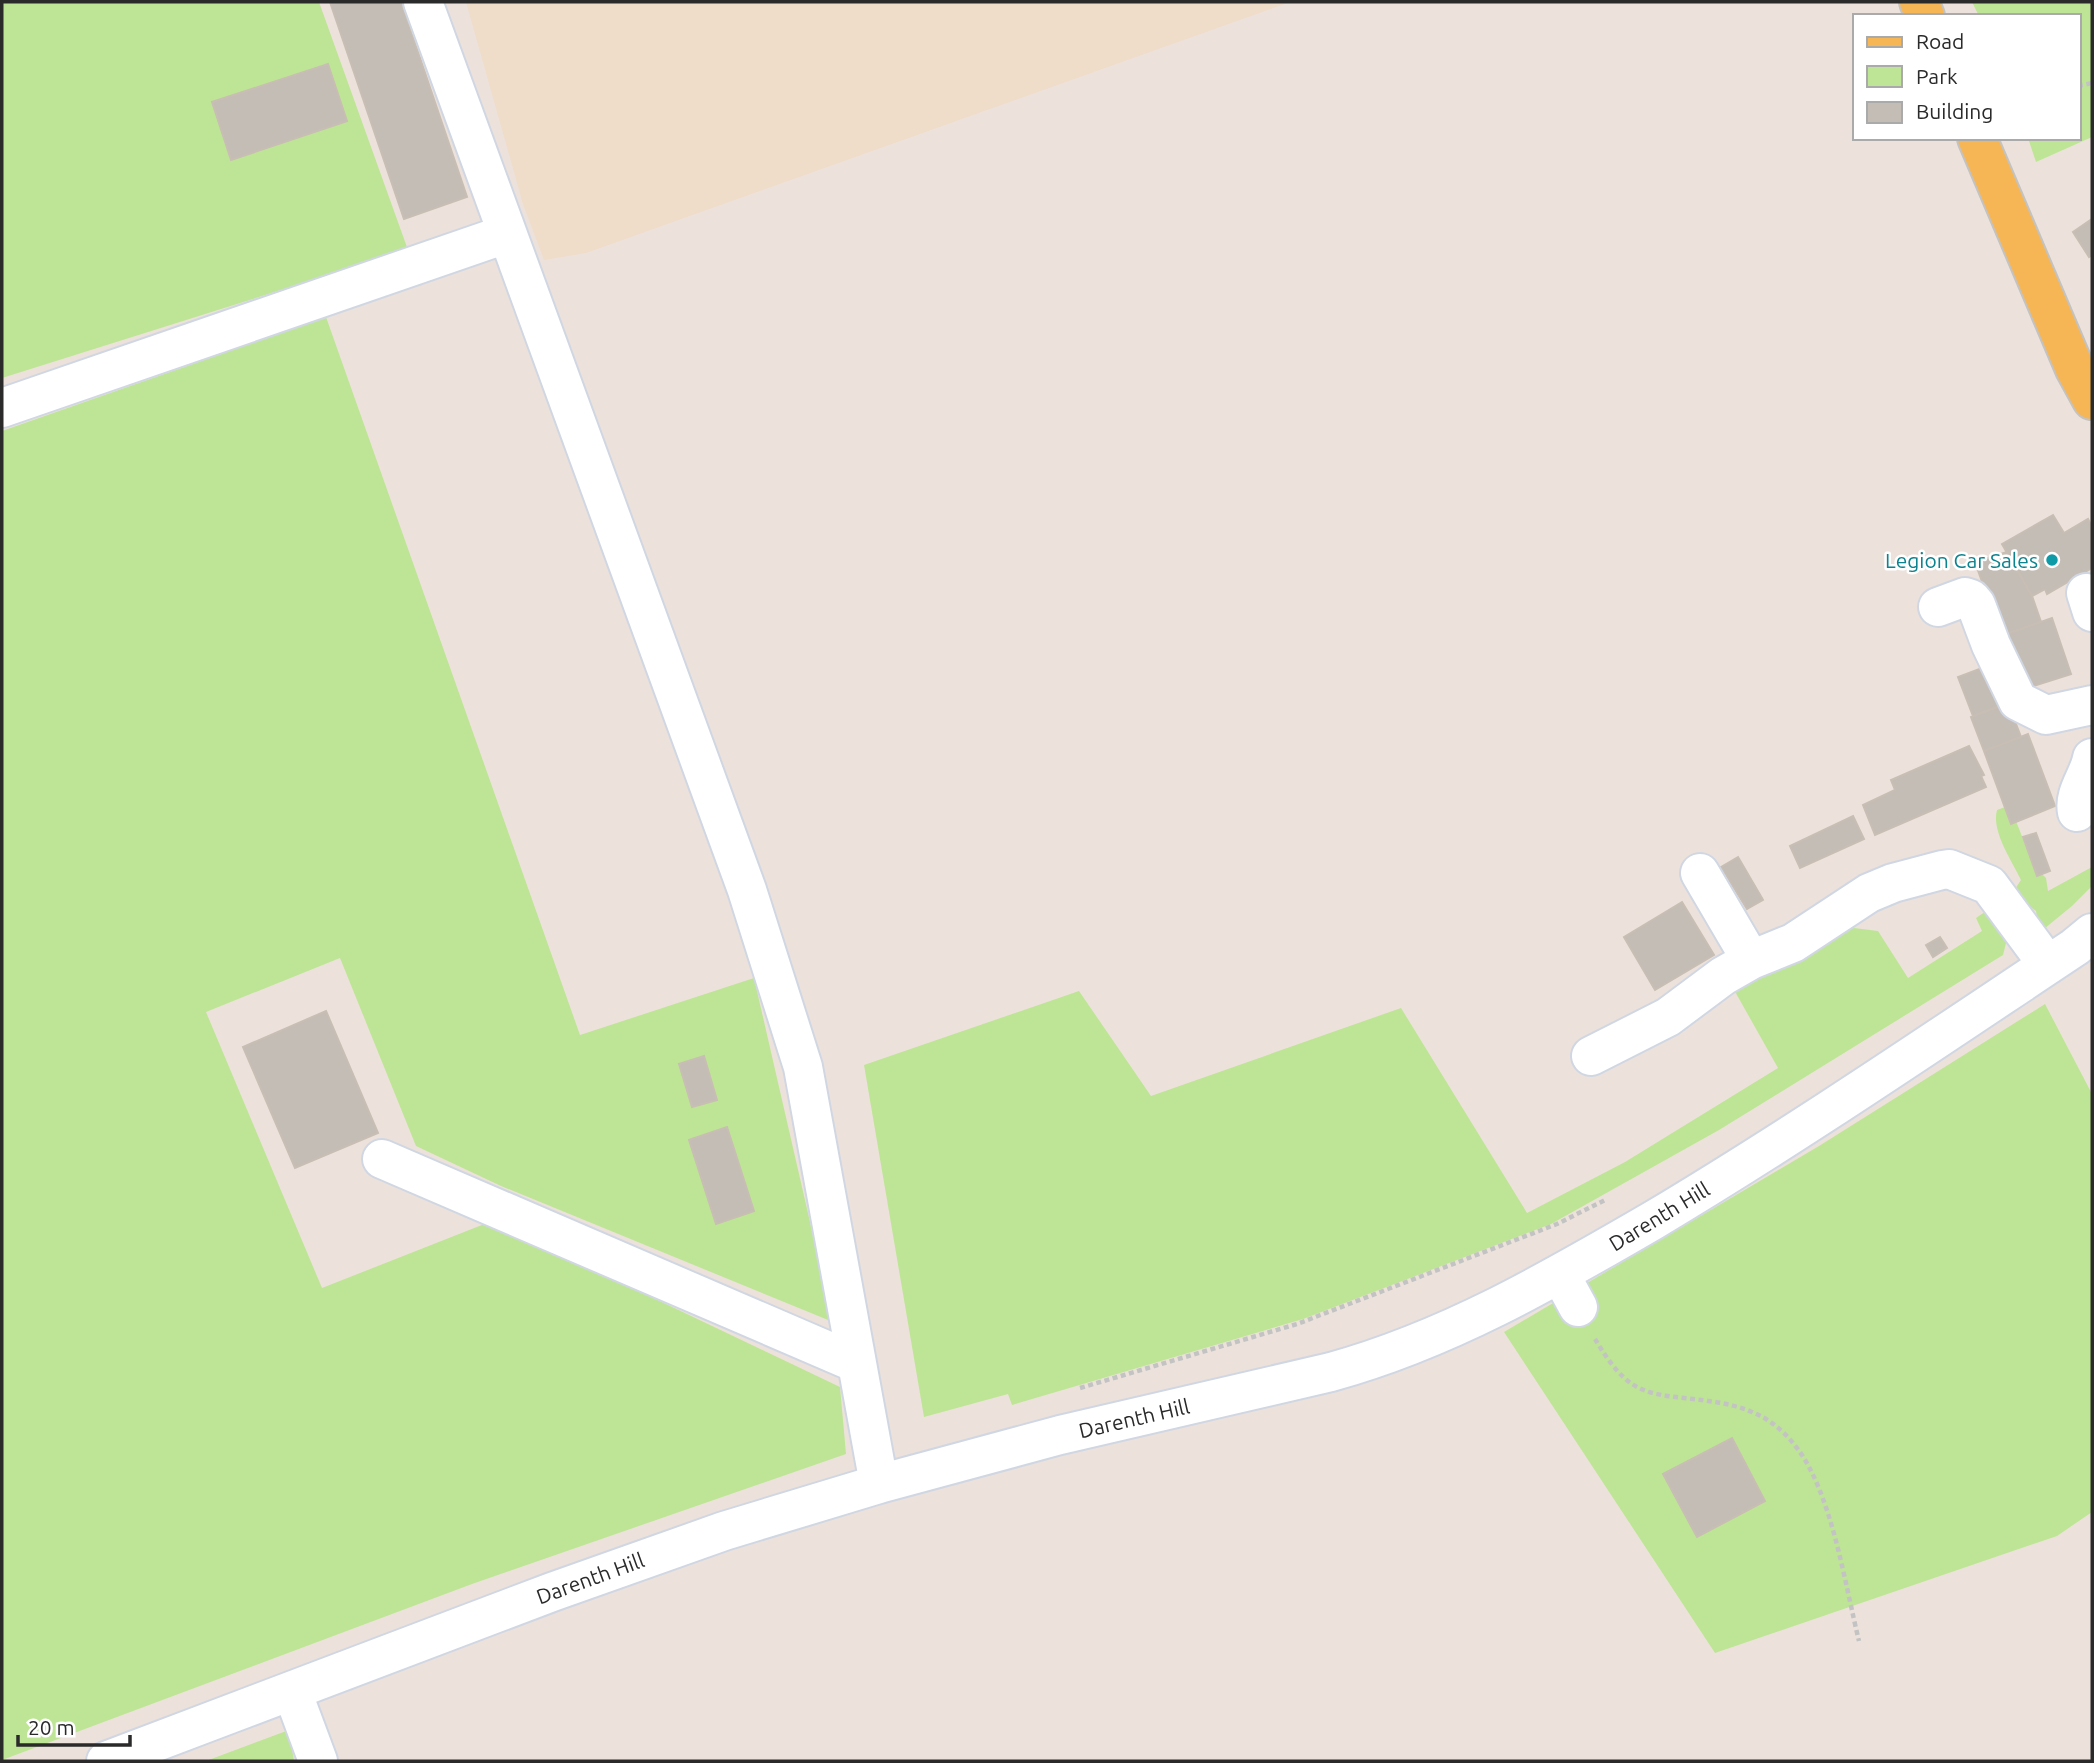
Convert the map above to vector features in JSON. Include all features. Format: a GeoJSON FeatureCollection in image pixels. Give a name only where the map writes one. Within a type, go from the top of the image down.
{"type":"FeatureCollection","features":[{"type":"Feature","properties":{"kind":"main road"},"geometry":{"type":"LineString","coordinates":[[1978,140],[2076,369],[2092,400]]}},
{"type":"Feature","properties":{"kind":"street"},"geometry":{"type":"LineString","coordinates":[[423,2],[747,890],[803,1068],[879,1484]]}},
{"type":"Feature","properties":{"kind":"street"},"geometry":{"type":"LineString","coordinates":[[2,408],[506,234]]}},
{"type":"Feature","properties":{"kind":"street"},"geometry":{"type":"LineString","coordinates":[[1938,607],[1965,597],[1971,599],[2018,701],[2046,715],[2089,706],[2092,746]]}},
{"type":"Feature","properties":{"kind":"street"},"geometry":{"type":"LineString","coordinates":[[2077,812],[2076,801],[2091,767],[2092,758]]}},
{"type":"Feature","properties":{"kind":"street"},"geometry":{"type":"LineString","coordinates":[[1591,1056],[1668,1017],[1723,976],[1751,960],[1793,943],[1869,893],[1893,883],[1949,869],[1989,885],[2077,951]]}},
{"type":"Feature","properties":{"kind":"street"},"geometry":{"type":"LineString","coordinates":[[1700,873],[1751,960]]}},
{"type":"Feature","properties":{"kind":"street","name":"Darenth Hill"},"geometry":{"type":"LineString","coordinates":[[106,1761],[665,1551],[879,1484],[1060,1435],[1367,1362],[1423,1341],[1483,1315],[1560,1274],[1744,1166],[2077,951]]}},
{"type":"Feature","properties":{"kind":"street"},"geometry":{"type":"LineString","coordinates":[[382,1158],[856,1363]]}},
{"type":"Feature","properties":{"kind":"street"},"geometry":{"type":"LineString","coordinates":[[1560,1274],[1578,1307]]}},
{"type":"Feature","properties":{"kind":"street"},"geometry":{"type":"LineString","coordinates":[[292,1691],[318,1761]]}},
{"type":"Feature","properties":{"kind":"path"},"geometry":{"type":"LineString","coordinates":[[1073,1390],[1297,1324],[1557,1224],[1608,1199]]}},
{"type":"Feature","properties":{"kind":"path"},"geometry":{"type":"LineString","coordinates":[[1578,1307],[1597,1343],[1619,1372],[1635,1386],[1666,1396],[1743,1407],[1763,1416],[1790,1439],[1805,1459],[1821,1492],[1859,1641]]}},
{"type":"Feature","properties":{"kind":"shaded area"},"geometry":{"type":"Polygon","coordinates":[[[466,2],[1290,2],[586,253],[544,260],[523,204],[466,2]]]}},
{"type":"Feature","properties":{"kind":"green space"},"geometry":{"type":"Polygon","coordinates":[[[2,2],[319,2],[408,250],[2,378],[2,2]],[[328,64],[212,102],[230,159],[347,121],[328,64]]]}},
{"type":"Feature","properties":{"kind":"green space"},"geometry":{"type":"Polygon","coordinates":[[[1972,2],[2092,2],[2092,137],[2036,162],[2029,140],[2080,140],[2080,14],[1978,14],[1972,2]]]}},
{"type":"Feature","properties":{"kind":"green space"},"geometry":{"type":"Polygon","coordinates":[[[326,317],[580,1035],[754,978],[833,1322],[501,1186],[416,1146],[340,958],[206,1012],[322,1288],[492,1221],[840,1387],[846,1454],[472,1584],[2,1760],[2,431],[326,317]],[[704,1056],[679,1064],[692,1107],[717,1100],[704,1056]],[[726,1127],[689,1140],[717,1224],[754,1211],[726,1127]]]}},
{"type":"Feature","properties":{"kind":"green space"},"geometry":{"type":"Polygon","coordinates":[[[2005,807],[2011,823],[2016,821],[2037,875],[2042,874],[2046,878],[2048,891],[2092,867],[2092,886],[2039,933],[2036,911],[2016,897],[2015,889],[2021,880],[2003,846],[1997,827],[1997,810],[2005,807]]]}},
{"type":"Feature","properties":{"kind":"green space"},"geometry":{"type":"Polygon","coordinates":[[[1989,909],[2008,935],[2003,955],[1719,1130],[1551,1224],[1303,1319],[1012,1405],[1008,1394],[924,1417],[864,1065],[1079,991],[1151,1096],[1401,1008],[1527,1213],[1625,1162],[1778,1068],[1733,988],[1846,927],[1878,931],[1908,978],[1982,931],[1976,918],[1989,909]]]}},
{"type":"Feature","properties":{"kind":"green space"},"geometry":{"type":"Polygon","coordinates":[[[2045,1004],[2092,1094],[2092,1512],[2057,1536],[1715,1653],[1504,1332],[1819,1146],[2045,1004]],[[1731,1438],[1664,1475],[1697,1537],[1765,1501],[1731,1438]]]}},
{"type":"Feature","properties":{"kind":"green space"},"geometry":{"type":"Polygon","coordinates":[[[289,1730],[294,1761],[206,1761],[289,1730]]]}},
{"type":"Feature","properties":{"kind":"building"},"geometry":{"type":"Polygon","coordinates":[[[330,2],[401,2],[467,197],[404,219],[330,2]]]}},
{"type":"Feature","properties":{"kind":"building"},"geometry":{"type":"Polygon","coordinates":[[[328,64],[347,121],[231,160],[212,102],[328,64]]]}},
{"type":"Feature","properties":{"kind":"building"},"geometry":{"type":"Polygon","coordinates":[[[2092,219],[2092,255],[2089,257],[2073,232],[2092,219]]]}},
{"type":"Feature","properties":{"kind":"building","name":"Legion Car Sales"},"geometry":{"type":"Polygon","coordinates":[[[2053,515],[2064,533],[2088,519],[2092,527],[2092,568],[2047,594],[2045,589],[2032,596],[2002,544],[2053,515]]]}},
{"type":"Feature","properties":{"kind":"building"},"geometry":{"type":"Polygon","coordinates":[[[2007,552],[2032,596],[2041,622],[2006,634],[1991,607],[1975,562],[2007,552]]]}},
{"type":"Feature","properties":{"kind":"building"},"geometry":{"type":"Polygon","coordinates":[[[2052,618],[2071,674],[2024,689],[2006,634],[2052,618]]]}},
{"type":"Feature","properties":{"kind":"building"},"geometry":{"type":"Polygon","coordinates":[[[1990,665],[2005,704],[1973,716],[1958,677],[1990,665]]]}},
{"type":"Feature","properties":{"kind":"building"},"geometry":{"type":"Polygon","coordinates":[[[2008,703],[2021,737],[1984,751],[1971,717],[2008,703]]]}},
{"type":"Feature","properties":{"kind":"building"},"geometry":{"type":"Polygon","coordinates":[[[2028,734],[2055,806],[2011,824],[1984,751],[2028,734]]]}},
{"type":"Feature","properties":{"kind":"building"},"geometry":{"type":"Polygon","coordinates":[[[1969,746],[1984,775],[1981,776],[1986,787],[1875,835],[1863,805],[1895,790],[1891,780],[1969,746]]]}},
{"type":"Feature","properties":{"kind":"building"},"geometry":{"type":"Polygon","coordinates":[[[1853,816],[1864,839],[1800,868],[1790,846],[1853,816]]]}},
{"type":"Feature","properties":{"kind":"building"},"geometry":{"type":"Polygon","coordinates":[[[2036,833],[2050,871],[2037,876],[2023,837],[2036,833]]]}},
{"type":"Feature","properties":{"kind":"building"},"geometry":{"type":"Polygon","coordinates":[[[1738,857],[1763,900],[1747,909],[1721,867],[1738,857]]]}},
{"type":"Feature","properties":{"kind":"building"},"geometry":{"type":"Polygon","coordinates":[[[1682,902],[1714,955],[1655,990],[1624,937],[1682,902]]]}},
{"type":"Feature","properties":{"kind":"building"},"geometry":{"type":"Polygon","coordinates":[[[1940,937],[1947,948],[1933,957],[1926,945],[1940,937]]]}},
{"type":"Feature","properties":{"kind":"building"},"geometry":{"type":"Polygon","coordinates":[[[326,1011],[378,1133],[295,1168],[243,1047],[326,1011]]]}},
{"type":"Feature","properties":{"kind":"building"},"geometry":{"type":"Polygon","coordinates":[[[704,1056],[717,1100],[692,1107],[679,1064],[704,1056]]]}},
{"type":"Feature","properties":{"kind":"building"},"geometry":{"type":"Polygon","coordinates":[[[727,1127],[754,1211],[716,1224],[689,1140],[727,1127]]]}},
{"type":"Feature","properties":{"kind":"building"},"geometry":{"type":"Polygon","coordinates":[[[1732,1438],[1765,1501],[1697,1537],[1663,1474],[1732,1438]]]}},
{"type":"Feature","properties":{"kind":"place","name":"Legion Car Sales"},"geometry":{"type":"Point","coordinates":[2052,560]}}]}
